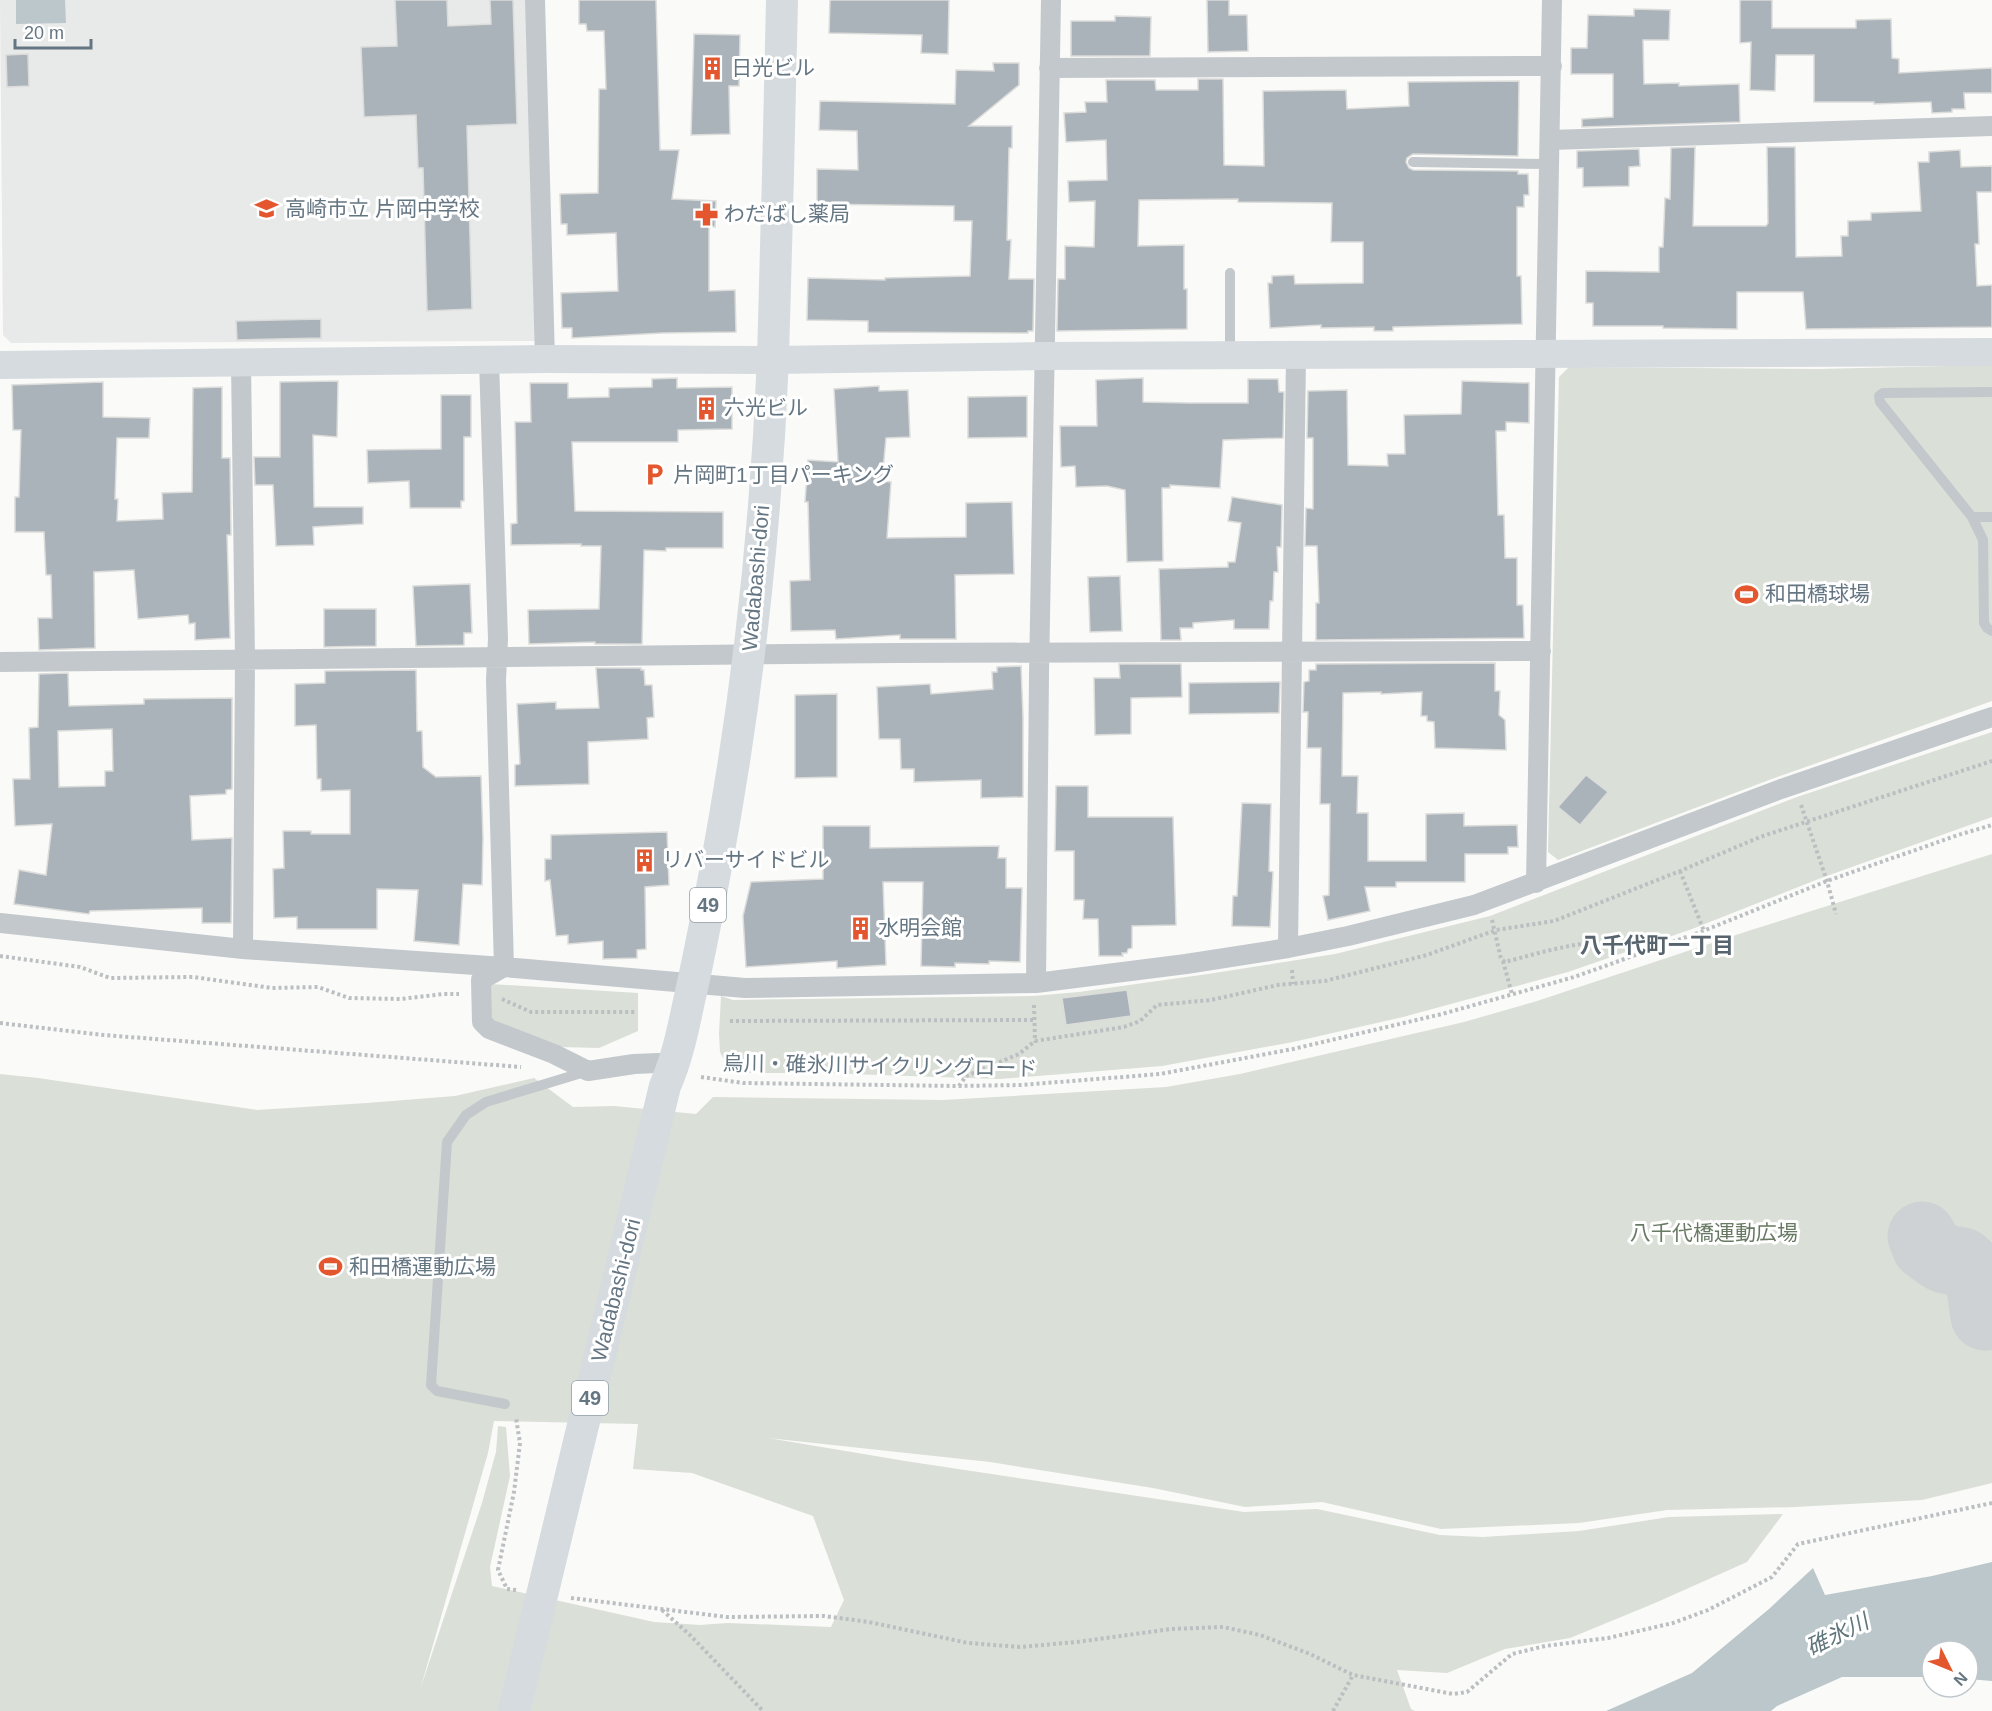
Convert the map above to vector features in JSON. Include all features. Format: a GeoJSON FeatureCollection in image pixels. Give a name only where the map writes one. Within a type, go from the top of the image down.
{"type":"FeatureCollection","features":[{"type":"Feature","properties":{"kind":"main road","name":"Wadabashi-dori"},"geometry":{"type":"LineString","coordinates":[[514,1711],[680,1076],[687,1010],[721,839],[749,656],[763,507],[773,360],[782,0]]}},
{"type":"Feature","properties":{"kind":"street"},"geometry":{"type":"LineString","coordinates":[[535,0],[545,359]]}},
{"type":"Feature","properties":{"kind":"street"},"geometry":{"type":"LineString","coordinates":[[1036,983],[1051,0]]}},
{"type":"Feature","properties":{"kind":"street"},"geometry":{"type":"LineString","coordinates":[[1536,883],[1552,0]]}},
{"type":"Feature","properties":{"kind":"street"},"geometry":{"type":"LineString","coordinates":[[1049,68],[1552,66]]}},
{"type":"Feature","properties":{"kind":"street"},"geometry":{"type":"LineString","coordinates":[[1550,140],[1992,126]]}},
{"type":"Feature","properties":{"kind":"street"},"geometry":{"type":"LineString","coordinates":[[0,365],[545,359],[773,360],[1046,356],[1992,352]]}},
{"type":"Feature","properties":{"kind":"street"},"geometry":{"type":"LineString","coordinates":[[1288,948],[1296,356]]}},
{"type":"Feature","properties":{"kind":"street"},"geometry":{"type":"LineString","coordinates":[[489,361],[504,967]]}},
{"type":"Feature","properties":{"kind":"street"},"geometry":{"type":"LineString","coordinates":[[241,363],[245,660],[243,948]]}},
{"type":"Feature","properties":{"kind":"street"},"geometry":{"type":"LineString","coordinates":[[0,663],[896,653],[1541,651]]}},
{"type":"Feature","properties":{"kind":"street"},"geometry":{"type":"LineString","coordinates":[[0,923],[243,948],[745,988],[1036,983],[1288,948],[1348,936],[1487,900],[1788,787],[1992,717]]}},
{"type":"Feature","properties":{"kind":"street"},"geometry":{"type":"LineString","coordinates":[[504,967],[481,980],[482,1022],[489,1029],[554,1054],[588,1071],[658,1063],[680,1076]]}},
{"type":"Feature","properties":{"kind":"lane"},"geometry":{"type":"LineString","coordinates":[[1413,162],[1549,164]]}},
{"type":"Feature","properties":{"kind":"lane"},"geometry":{"type":"LineString","coordinates":[[1230,273],[1230,356]]}},
{"type":"Feature","properties":{"kind":"lane"},"geometry":{"type":"LineString","coordinates":[[1992,392],[1883,393],[1879,396],[1880,402],[1972,517],[1983,540],[1984,622],[1986,628],[1992,631]]}},
{"type":"Feature","properties":{"kind":"lane"},"geometry":{"type":"LineString","coordinates":[[1972,517],[1992,517]]}},
{"type":"Feature","properties":{"kind":"lane"},"geometry":{"type":"LineString","coordinates":[[505,1404],[437,1391],[431,1385],[447,1142],[466,1115],[486,1102],[588,1071]]}},
{"type":"Feature","properties":{"kind":"path"},"geometry":{"type":"LineString","coordinates":[[1806,821],[1836,914]]}},
{"type":"Feature","properties":{"kind":"path","name":"烏川・碓氷川サイクリングロード"},"geometry":{"type":"LineString","coordinates":[[680,1076],[743,1083],[1021,1085],[1160,1074],[1304,1047],[1442,1014],[1574,976],[1704,931],[1827,881],[1992,825]]}},
{"type":"Feature","properties":{"kind":"path"},"geometry":{"type":"LineString","coordinates":[[1680,871],[1704,931]]}},
{"type":"Feature","properties":{"kind":"path"},"geometry":{"type":"LineString","coordinates":[[1487,900],[1512,994]]}},
{"type":"Feature","properties":{"kind":"path"},"geometry":{"type":"LineString","coordinates":[[1503,960],[1505,962],[1587,943],[1640,944],[1651,950]]}},
{"type":"Feature","properties":{"kind":"path"},"geometry":{"type":"LineString","coordinates":[[0,956],[80,967],[110,978],[193,977],[272,988],[318,987],[349,998],[401,999],[443,994],[482,993],[510,1001],[531,1012],[637,1012]]}},
{"type":"Feature","properties":{"kind":"path"},"geometry":{"type":"LineString","coordinates":[[730,1021],[1034,1020]]}},
{"type":"Feature","properties":{"kind":"path"},"geometry":{"type":"LineString","coordinates":[[0,1023],[103,1035],[528,1067]]}},
{"type":"Feature","properties":{"kind":"path"},"geometry":{"type":"LineString","coordinates":[[959,1086],[966,1076],[1019,1054],[1035,1041]]}},
{"type":"Feature","properties":{"kind":"path"},"geometry":{"type":"LineString","coordinates":[[505,1404],[513,1411],[518,1422],[520,1443],[514,1492],[498,1570],[507,1589],[518,1591]]}},
{"type":"Feature","properties":{"kind":"path"},"geometry":{"type":"LineString","coordinates":[[564,1597],[727,1617],[824,1616],[869,1622],[968,1643],[1020,1647],[1171,1629],[1223,1627],[1260,1635],[1310,1654],[1353,1675],[1453,1694],[1467,1692],[1512,1654],[1545,1646],[1608,1638],[1673,1623],[1708,1610],[1772,1577],[1798,1544],[1992,1503]]}},
{"type":"Feature","properties":{"kind":"path"},"geometry":{"type":"LineString","coordinates":[[660,1609],[689,1634],[763,1711]]}},
{"type":"Feature","properties":{"kind":"path"},"geometry":{"type":"LineString","coordinates":[[1333,1711],[1353,1675]]}},
{"type":"Feature","properties":{"kind":"shaded area","name":"高崎市立 片岡中学校"},"geometry":{"type":"Polygon","coordinates":[[[0,0],[526,0],[536,341],[11,343],[3,335],[0,0]]]}},
{"type":"Feature","properties":{"kind":"green space","name":"和田橋球場"},"geometry":{"type":"Polygon","coordinates":[[[1992,365],[1992,701],[1769,780],[1558,860],[1548,852],[1559,377],[1569,367],[1819,369],[1992,365]]]}},
{"type":"Feature","properties":{"kind":"green space"},"geometry":{"type":"Polygon","coordinates":[[[1992,732],[1992,817],[1821,878],[1692,929],[1568,972],[1403,1017],[1293,1042],[1162,1066],[999,1079],[750,1073],[736,1071],[725,1062],[720,1052],[721,996],[733,1000],[1033,996],[1079,992],[1335,954],[1490,916],[1797,797],[1992,732]]]}},
{"type":"Feature","properties":{"kind":"green space","name":"八千代橋運動広場"},"geometry":{"type":"Polygon","coordinates":[[[1992,854],[1992,1483],[1922,1500],[1795,1507],[1667,1510],[1579,1523],[1441,1529],[1322,1502],[1245,1507],[1153,1488],[990,1462],[768,1438],[1244,1512],[1317,1509],[1440,1535],[1483,1537],[1579,1531],[1669,1517],[1783,1514],[1747,1562],[1570,1638],[1505,1649],[1447,1673],[1397,1670],[1411,1709],[1415,1711],[0,1711],[0,1074],[257,1110],[455,1096],[534,1078],[573,1107],[614,1106],[696,1114],[713,1097],[943,1100],[1166,1087],[1240,1074],[1464,1022],[1534,1002],[1992,854]],[[494,1421],[488,1453],[420,1690],[482,1503],[496,1452],[498,1426],[506,1427],[510,1476],[490,1567],[492,1586],[654,1622],[831,1627],[844,1600],[813,1516],[692,1473],[633,1469],[638,1424],[494,1421]]]}},
{"type":"Feature","properties":{"kind":"green space"},"geometry":{"type":"Polygon","coordinates":[[[490,984],[638,993],[638,1031],[599,1048],[560,1047],[488,1023],[490,984]]]}},
{"type":"Feature","properties":{"kind":"water"},"geometry":{"type":"Polygon","coordinates":[[[16,0],[65,0],[66,23],[16,24],[16,0]]]}},
{"type":"Feature","properties":{"kind":"water","name":"碓氷川"},"geometry":{"type":"Polygon","coordinates":[[[1992,1562],[1992,1681],[1980,1680],[1980,1639],[1920,1639],[1920,1677],[1842,1677],[1777,1706],[1771,1711],[1606,1711],[1692,1673],[1769,1609],[1813,1568],[1825,1595],[1932,1576],[1992,1562]]]}},
{"type":"Feature","properties":{"kind":"building"},"geometry":{"type":"Polygon","coordinates":[[[395,0],[447,0],[448,26],[491,24],[490,0],[513,0],[517,124],[467,126],[472,309],[427,311],[423,168],[418,168],[416,115],[364,117],[361,47],[397,46],[395,0]]]}},
{"type":"Feature","properties":{"kind":"building"},"geometry":{"type":"Polygon","coordinates":[[[579,0],[656,0],[660,150],[679,150],[672,199],[716,201],[715,227],[709,226],[709,291],[735,290],[736,332],[572,338],[572,328],[562,328],[561,293],[618,291],[616,233],[567,235],[567,224],[561,224],[560,194],[598,193],[599,89],[606,89],[604,31],[587,31],[586,24],[579,24],[579,0]]]}},
{"type":"Feature","properties":{"kind":"building"},"geometry":{"type":"Polygon","coordinates":[[[830,0],[949,0],[948,54],[921,53],[922,35],[829,33],[830,0]]]}},
{"type":"Feature","properties":{"kind":"building"},"geometry":{"type":"Polygon","coordinates":[[[1207,0],[1229,0],[1229,15],[1247,15],[1248,51],[1208,52],[1207,0]]]}},
{"type":"Feature","properties":{"kind":"building"},"geometry":{"type":"Polygon","coordinates":[[[1740,0],[1772,0],[1772,28],[1856,28],[1856,20],[1891,19],[1892,58],[1899,59],[1899,73],[1992,68],[1992,93],[1964,93],[1965,109],[1952,109],[1952,112],[1932,113],[1931,102],[1874,104],[1874,102],[1814,102],[1814,55],[1776,55],[1775,91],[1750,90],[1751,42],[1740,43],[1740,0]]]}},
{"type":"Feature","properties":{"kind":"building"},"geometry":{"type":"Polygon","coordinates":[[[1634,9],[1670,10],[1669,40],[1643,40],[1644,84],[1679,83],[1679,86],[1739,84],[1740,122],[1582,127],[1582,119],[1613,117],[1613,74],[1571,74],[1571,48],[1587,48],[1588,15],[1634,16],[1634,9]]]}},
{"type":"Feature","properties":{"kind":"building"},"geometry":{"type":"Polygon","coordinates":[[[1115,16],[1151,17],[1150,56],[1071,56],[1071,21],[1115,21],[1115,16]]]}},
{"type":"Feature","properties":{"kind":"building"},"geometry":{"type":"Polygon","coordinates":[[[694,34],[740,35],[739,86],[729,86],[730,134],[691,135],[694,34]]]}},
{"type":"Feature","properties":{"kind":"building"},"geometry":{"type":"Polygon","coordinates":[[[28,54],[29,86],[7,87],[6,55],[28,54]]]}},
{"type":"Feature","properties":{"kind":"building"},"geometry":{"type":"Polygon","coordinates":[[[993,63],[1019,63],[1019,85],[969,126],[1012,126],[1012,148],[1009,148],[1007,240],[1011,240],[1009,279],[1034,279],[1033,331],[1028,331],[1028,333],[868,332],[868,321],[807,320],[808,278],[885,280],[885,278],[970,276],[972,221],[954,221],[954,206],[817,204],[817,169],[858,170],[857,131],[819,130],[820,101],[955,104],[956,70],[994,71],[993,63]]]}},
{"type":"Feature","properties":{"kind":"building"},"geometry":{"type":"Polygon","coordinates":[[[1198,79],[1223,79],[1224,165],[1264,166],[1263,91],[1346,90],[1347,109],[1409,106],[1408,82],[1519,81],[1518,156],[1413,154],[1407,158],[1406,162],[1413,170],[1518,171],[1518,174],[1528,174],[1529,195],[1524,195],[1524,207],[1517,207],[1517,276],[1521,276],[1522,324],[1393,327],[1393,331],[1374,331],[1374,327],[1321,328],[1321,325],[1270,328],[1268,283],[1272,283],[1272,276],[1294,275],[1295,284],[1363,283],[1363,242],[1331,242],[1332,203],[1238,202],[1238,199],[1139,200],[1138,246],[1184,245],[1187,329],[1057,331],[1058,279],[1065,279],[1065,246],[1094,247],[1095,201],[1069,202],[1068,181],[1107,180],[1106,140],[1066,142],[1064,113],[1086,112],[1085,102],[1107,102],[1106,80],[1155,80],[1156,90],[1198,90],[1198,79]]]}},
{"type":"Feature","properties":{"kind":"building"},"geometry":{"type":"Polygon","coordinates":[[[1695,147],[1693,226],[1766,226],[1768,223],[1767,147],[1795,147],[1796,257],[1842,256],[1841,236],[1848,236],[1848,221],[1871,220],[1871,213],[1921,211],[1918,162],[1929,162],[1929,152],[1960,150],[1961,167],[1992,166],[1992,192],[1977,192],[1979,244],[1975,244],[1977,286],[1992,285],[1992,327],[1806,329],[1803,292],[1737,292],[1737,329],[1593,326],[1593,303],[1586,303],[1586,271],[1659,272],[1659,247],[1663,247],[1665,198],[1670,199],[1671,148],[1695,147]]]}},
{"type":"Feature","properties":{"kind":"building"},"geometry":{"type":"Polygon","coordinates":[[[1639,149],[1640,166],[1629,167],[1629,186],[1583,187],[1583,168],[1577,168],[1577,151],[1639,149]]]}},
{"type":"Feature","properties":{"kind":"building"},"geometry":{"type":"Polygon","coordinates":[[[321,319],[321,338],[237,340],[236,321],[321,319]]]}},
{"type":"Feature","properties":{"kind":"building"},"geometry":{"type":"Polygon","coordinates":[[[677,378],[677,388],[732,387],[732,429],[678,430],[678,442],[572,442],[575,511],[723,512],[723,548],[644,550],[642,644],[595,644],[595,642],[529,644],[528,610],[599,609],[601,546],[511,545],[511,524],[517,523],[515,422],[531,422],[530,383],[568,383],[568,398],[609,397],[609,388],[652,387],[652,379],[677,378]]]}},
{"type":"Feature","properties":{"kind":"building"},"geometry":{"type":"Polygon","coordinates":[[[1143,378],[1143,402],[1188,403],[1248,403],[1248,379],[1278,379],[1279,392],[1284,392],[1283,438],[1223,440],[1220,488],[1170,485],[1170,488],[1162,488],[1163,561],[1127,562],[1125,490],[1107,486],[1076,487],[1075,466],[1061,467],[1060,426],[1097,426],[1096,380],[1143,378]]]}},
{"type":"Feature","properties":{"kind":"building"},"geometry":{"type":"Polygon","coordinates":[[[338,381],[337,437],[313,435],[314,507],[363,507],[363,524],[313,527],[314,545],[276,546],[273,485],[255,485],[254,457],[280,457],[280,382],[338,381]]]}},
{"type":"Feature","properties":{"kind":"building"},"geometry":{"type":"Polygon","coordinates":[[[1462,381],[1529,383],[1529,423],[1506,422],[1506,431],[1496,431],[1498,515],[1504,515],[1505,558],[1517,558],[1517,605],[1523,605],[1524,638],[1316,640],[1316,603],[1319,603],[1317,546],[1305,546],[1306,508],[1313,509],[1313,438],[1307,438],[1308,391],[1347,390],[1348,465],[1388,466],[1387,454],[1405,454],[1404,415],[1461,414],[1462,381]]]}},
{"type":"Feature","properties":{"kind":"building"},"geometry":{"type":"Polygon","coordinates":[[[103,382],[103,417],[150,418],[149,438],[117,438],[115,499],[118,499],[117,521],[163,519],[162,493],[192,492],[193,388],[222,387],[222,458],[230,458],[231,535],[227,535],[230,638],[195,640],[195,623],[189,624],[188,615],[138,619],[134,570],[94,572],[95,648],[39,650],[38,618],[52,618],[51,575],[46,575],[44,532],[15,532],[15,497],[19,497],[21,430],[13,430],[12,385],[103,382]]]}},
{"type":"Feature","properties":{"kind":"building"},"geometry":{"type":"Polygon","coordinates":[[[879,386],[879,391],[908,390],[910,437],[886,438],[882,481],[891,482],[887,538],[966,537],[966,503],[1012,502],[1014,574],[955,575],[956,639],[900,639],[900,635],[836,639],[835,630],[791,631],[790,581],[810,580],[808,502],[805,502],[808,460],[838,462],[834,389],[879,386]]]}},
{"type":"Feature","properties":{"kind":"building"},"geometry":{"type":"Polygon","coordinates":[[[441,395],[471,395],[471,437],[464,437],[464,501],[461,501],[461,508],[410,508],[409,481],[368,483],[367,450],[441,449],[441,395]]]}},
{"type":"Feature","properties":{"kind":"building"},"geometry":{"type":"Polygon","coordinates":[[[1027,396],[1027,437],[968,438],[968,397],[1027,396]]]}},
{"type":"Feature","properties":{"kind":"building"},"geometry":{"type":"Polygon","coordinates":[[[1232,497],[1282,505],[1281,547],[1277,547],[1278,572],[1274,572],[1269,629],[1234,629],[1234,620],[1193,623],[1193,628],[1180,628],[1181,640],[1161,640],[1159,569],[1228,567],[1228,562],[1235,562],[1241,523],[1228,521],[1232,497]]]}},
{"type":"Feature","properties":{"kind":"building"},"geometry":{"type":"Polygon","coordinates":[[[1120,576],[1122,631],[1090,632],[1088,577],[1120,576]]]}},
{"type":"Feature","properties":{"kind":"building"},"geometry":{"type":"Polygon","coordinates":[[[470,584],[472,633],[464,633],[464,645],[416,646],[413,586],[470,584]]]}},
{"type":"Feature","properties":{"kind":"building"},"geometry":{"type":"Polygon","coordinates":[[[324,609],[376,609],[376,646],[324,647],[324,609]]]}},
{"type":"Feature","properties":{"kind":"building"},"geometry":{"type":"Polygon","coordinates":[[[1495,663],[1495,691],[1500,691],[1499,715],[1505,720],[1506,750],[1435,748],[1434,722],[1427,721],[1427,716],[1421,716],[1422,692],[1343,693],[1342,776],[1358,776],[1357,813],[1368,813],[1368,861],[1426,861],[1426,814],[1464,813],[1464,826],[1517,825],[1518,847],[1508,847],[1508,854],[1465,854],[1465,882],[1396,882],[1396,887],[1365,887],[1370,911],[1328,920],[1323,896],[1329,895],[1330,804],[1320,804],[1321,748],[1307,748],[1308,712],[1303,712],[1304,682],[1309,681],[1309,670],[1316,670],[1316,664],[1495,663]]]}},
{"type":"Feature","properties":{"kind":"building"},"geometry":{"type":"Polygon","coordinates":[[[1119,664],[1181,664],[1182,697],[1131,698],[1131,734],[1095,735],[1094,678],[1120,678],[1119,664]]]}},
{"type":"Feature","properties":{"kind":"building"},"geometry":{"type":"Polygon","coordinates":[[[1021,666],[1023,797],[981,798],[981,780],[914,782],[914,769],[901,769],[900,739],[879,739],[877,687],[930,684],[931,694],[993,689],[992,672],[997,672],[997,667],[1021,666]]]}},
{"type":"Feature","properties":{"kind":"building"},"geometry":{"type":"Polygon","coordinates":[[[596,668],[641,668],[644,670],[645,685],[652,685],[654,717],[647,718],[648,739],[588,742],[589,784],[515,786],[515,765],[520,764],[517,704],[556,702],[556,709],[599,708],[596,668]]]}},
{"type":"Feature","properties":{"kind":"building"},"geometry":{"type":"Polygon","coordinates":[[[416,670],[417,731],[422,731],[423,767],[436,777],[481,776],[482,885],[463,884],[459,945],[414,941],[418,890],[377,889],[377,929],[297,929],[297,917],[274,918],[273,869],[284,868],[283,831],[350,834],[350,790],[321,791],[321,779],[317,779],[316,725],[295,726],[295,684],[325,683],[325,671],[416,670]]]}},
{"type":"Feature","properties":{"kind":"building"},"geometry":{"type":"Polygon","coordinates":[[[68,673],[69,706],[144,704],[144,699],[232,698],[232,789],[226,790],[226,794],[190,796],[192,840],[232,838],[231,923],[202,923],[202,908],[90,911],[89,914],[14,904],[19,870],[46,875],[52,824],[15,826],[13,779],[30,779],[29,728],[38,727],[39,674],[68,673]],[[112,729],[58,731],[59,787],[105,786],[105,771],[113,771],[112,729]]]}},
{"type":"Feature","properties":{"kind":"building"},"geometry":{"type":"Polygon","coordinates":[[[1280,682],[1279,713],[1189,714],[1189,683],[1280,682]]]}},
{"type":"Feature","properties":{"kind":"building"},"geometry":{"type":"Polygon","coordinates":[[[837,694],[837,777],[795,778],[795,695],[837,694]]]}},
{"type":"Feature","properties":{"kind":"building"},"geometry":{"type":"Polygon","coordinates":[[[1586,775],[1608,792],[1580,825],[1558,807],[1586,775]]]}},
{"type":"Feature","properties":{"kind":"building"},"geometry":{"type":"Polygon","coordinates":[[[1056,786],[1088,786],[1088,817],[1173,817],[1176,925],[1132,926],[1132,948],[1128,949],[1127,953],[1122,953],[1123,956],[1099,956],[1098,919],[1083,919],[1084,900],[1074,900],[1074,851],[1055,851],[1056,786]]]}},
{"type":"Feature","properties":{"kind":"building"},"geometry":{"type":"Polygon","coordinates":[[[1242,803],[1271,804],[1269,871],[1273,872],[1270,927],[1232,926],[1233,896],[1237,896],[1242,803]]]}},
{"type":"Feature","properties":{"kind":"building"},"geometry":{"type":"Polygon","coordinates":[[[823,826],[870,826],[870,848],[999,846],[998,858],[1006,858],[1006,888],[1022,888],[1020,962],[955,963],[955,967],[921,966],[923,882],[883,882],[886,965],[837,968],[837,961],[746,967],[743,916],[751,882],[823,879],[823,826]]]}},
{"type":"Feature","properties":{"kind":"building"},"geometry":{"type":"Polygon","coordinates":[[[667,832],[669,885],[645,887],[646,949],[637,950],[637,958],[603,959],[603,941],[568,944],[568,935],[556,936],[550,880],[545,881],[545,859],[551,859],[551,835],[667,832]]]}},
{"type":"Feature","properties":{"kind":"building"},"geometry":{"type":"Polygon","coordinates":[[[1127,990],[1131,1016],[1066,1025],[1062,998],[1127,990]]]}},
{"type":"Feature","properties":{"kind":"taxiway"},"geometry":{"type":"LineString","coordinates":[[1922,1236],[1926,1246],[1938,1255],[1945,1259],[1962,1262],[1971,1270],[1980,1282],[1985,1316]]}},
{"type":"Feature","properties":{"kind":"place","name":"日光ビル"},"geometry":{"type":"Point","coordinates":[713,68]}},
{"type":"Feature","properties":{"kind":"place","name":"高崎市立 片岡中学校"},"geometry":{"type":"Point","coordinates":[267,209]}},
{"type":"Feature","properties":{"kind":"place","name":"わだばし薬局"},"geometry":{"type":"Point","coordinates":[706,214]}},
{"type":"Feature","properties":{"kind":"place","name":"六光ビル"},"geometry":{"type":"Point","coordinates":[706,408]}},
{"type":"Feature","properties":{"kind":"place","name":"片岡町1丁目パーキング"},"geometry":{"type":"Point","coordinates":[655,475]}},
{"type":"Feature","properties":{"kind":"place","name":"和田橋球場"},"geometry":{"type":"Point","coordinates":[1747,594]}},
{"type":"Feature","properties":{"kind":"place","name":"リバーサイドビル"},"geometry":{"type":"Point","coordinates":[644,860]}},
{"type":"Feature","properties":{"kind":"place","name":"水明会館"},"geometry":{"type":"Point","coordinates":[860,928]}},
{"type":"Feature","properties":{"kind":"place","name":"和田橋運動広場"},"geometry":{"type":"Point","coordinates":[331,1267]}},
{"type":"Feature","properties":{"kind":"district","name":"八千代町一丁目"},"geometry":{"type":"Point","coordinates":[1657,945]}}]}
